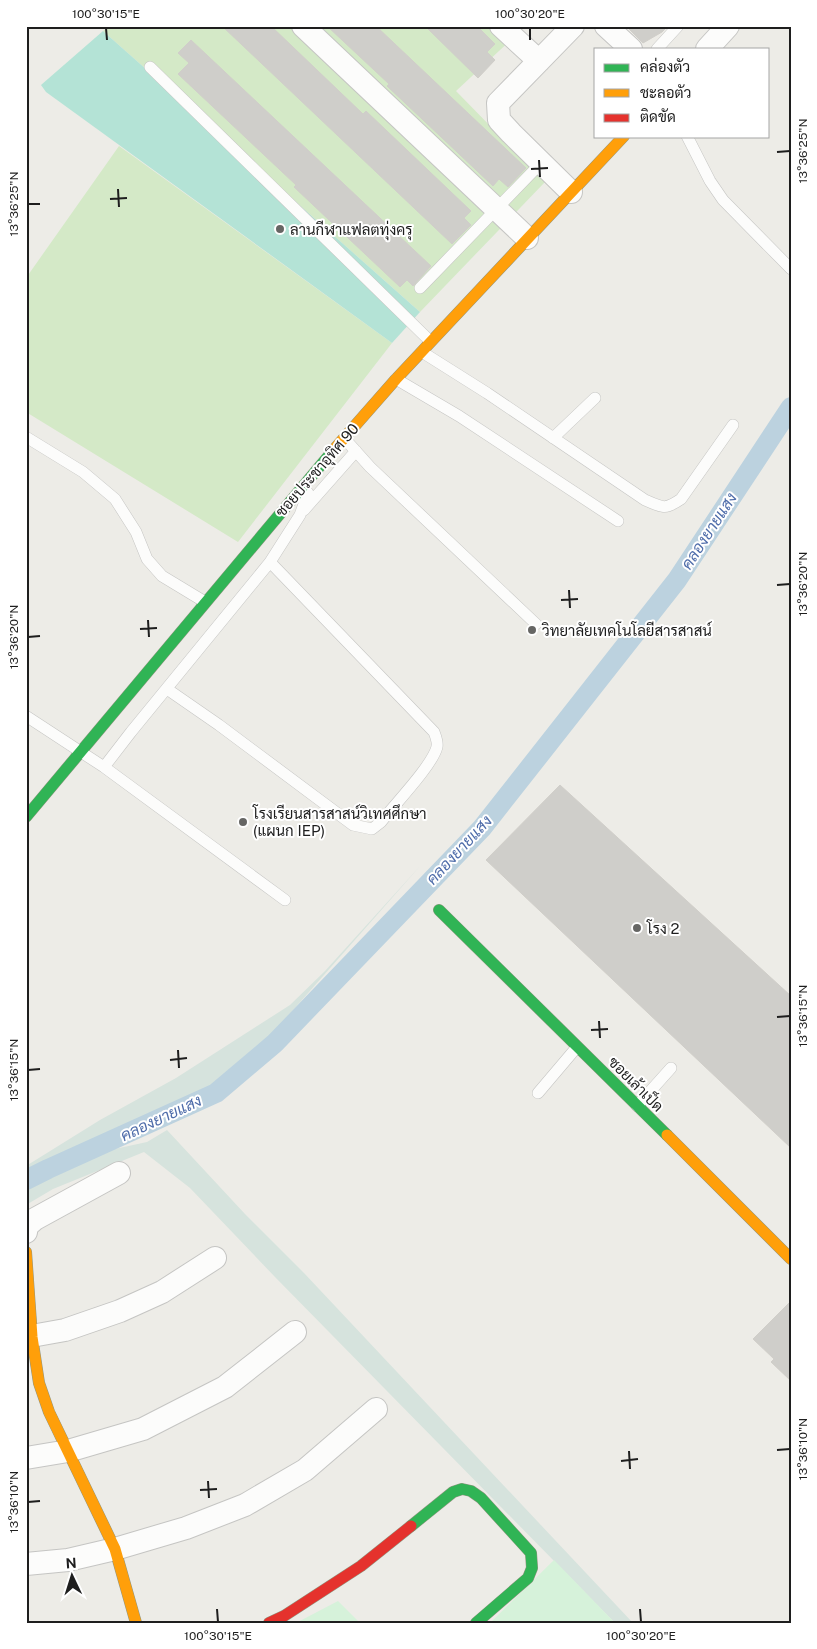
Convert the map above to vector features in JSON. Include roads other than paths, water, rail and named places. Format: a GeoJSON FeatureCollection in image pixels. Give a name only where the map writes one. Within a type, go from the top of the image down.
{"type":"FeatureCollection","features":[{"type":"Feature","properties":{"kind":"street"},"geometry":{"type":"LineString","coordinates":[[303,26],[527,238]]}},
{"type":"Feature","properties":{"kind":"street"},"geometry":{"type":"LineString","coordinates":[[501,26],[539,61]]}},
{"type":"Feature","properties":{"kind":"street"},"geometry":{"type":"LineString","coordinates":[[571,192],[499,120],[498,103],[573,26]]}},
{"type":"Feature","properties":{"kind":"street"},"geometry":{"type":"LineString","coordinates":[[606,26],[630,48]]}},
{"type":"Feature","properties":{"kind":"street","name":"ซอยประชาอุทิศ 90"},"geometry":{"type":"LineString","coordinates":[[27,816],[344,438],[430,341],[622,138]]}},
{"type":"Feature","properties":{"kind":"street","name":"ซอยเล้าเป็ด"},"geometry":{"type":"LineString","coordinates":[[439,910],[791,1259]]}},
{"type":"Feature","properties":{"kind":"street"},"geometry":{"type":"LineString","coordinates":[[26,1232],[27,1226],[34,1219],[119,1173]]}},
{"type":"Feature","properties":{"kind":"street"},"geometry":{"type":"LineString","coordinates":[[26,1252],[29,1337],[39,1383],[49,1412],[116,1549],[136,1623]]}},
{"type":"Feature","properties":{"kind":"street"},"geometry":{"type":"LineString","coordinates":[[29,1337],[65,1330],[120,1311],[162,1292],[215,1258]]}},
{"type":"Feature","properties":{"kind":"street"},"geometry":{"type":"LineString","coordinates":[[26,1458],[68,1451],[143,1429],[225,1387],[295,1332]]}},
{"type":"Feature","properties":{"kind":"street"},"geometry":{"type":"LineString","coordinates":[[26,1564],[68,1560],[116,1549],[186,1528],[245,1505],[305,1470],[376,1410]]}},
{"type":"Feature","properties":{"kind":"street"},"geometry":{"type":"LineString","coordinates":[[269,1623],[284,1616],[361,1566],[442,1499],[454,1491],[464,1488],[473,1490],[481,1498],[531,1553],[534,1564],[531,1574],[525,1581],[476,1623]]}},
{"type":"Feature","properties":{"kind":"lane"},"geometry":{"type":"LineString","coordinates":[[658,48],[678,26]]}},
{"type":"Feature","properties":{"kind":"lane"},"geometry":{"type":"LineString","coordinates":[[150,67],[430,341]]}},
{"type":"Feature","properties":{"kind":"lane"},"geometry":{"type":"LineString","coordinates":[[688,138],[710,181],[723,200],[791,269]]}},
{"type":"Feature","properties":{"kind":"lane"},"geometry":{"type":"LineString","coordinates":[[420,288],[541,163]]}},
{"type":"Feature","properties":{"kind":"lane"},"geometry":{"type":"LineString","coordinates":[[421,351],[487,393],[645,500],[660,506],[670,507],[682,499],[733,425]]}},
{"type":"Feature","properties":{"kind":"lane"},"geometry":{"type":"LineString","coordinates":[[396,379],[459,416],[618,521]]}},
{"type":"Feature","properties":{"kind":"lane"},"geometry":{"type":"LineString","coordinates":[[553,438],[595,398]]}},
{"type":"Feature","properties":{"kind":"lane"},"geometry":{"type":"LineString","coordinates":[[26,438],[83,472],[116,499],[136,532],[147,559],[162,576],[205,602]]}},
{"type":"Feature","properties":{"kind":"lane"},"geometry":{"type":"LineString","coordinates":[[344,438],[370,467],[536,624]]}},
{"type":"Feature","properties":{"kind":"lane"},"geometry":{"type":"LineString","coordinates":[[104,767],[166,688],[270,562],[300,515],[356,451]]}},
{"type":"Feature","properties":{"kind":"lane"},"geometry":{"type":"LineString","coordinates":[[300,515],[316,470]]}},
{"type":"Feature","properties":{"kind":"lane"},"geometry":{"type":"LineString","coordinates":[[166,688],[353,825],[372,829],[422,772],[437,747],[434,732],[270,562]]}},
{"type":"Feature","properties":{"kind":"lane"},"geometry":{"type":"LineString","coordinates":[[26,716],[104,767],[285,900]]}},
{"type":"Feature","properties":{"kind":"lane"},"geometry":{"type":"LineString","coordinates":[[538,1093],[577,1047]]}},
{"type":"Feature","properties":{"kind":"lane"},"geometry":{"type":"LineString","coordinates":[[637,1106],[671,1068]]}},
{"type":"Feature","properties":{"kind":"waterway","name":"คลองยายแสง"},"geometry":{"type":"LineString","coordinates":[[26,1180],[216,1093],[275,1043],[482,828],[677,580],[791,407]]}},
{"type":"Feature","properties":{"kind":"place","name":"ลานกีฬาแฟลตทุ่งครุ"},"geometry":{"type":"Point","coordinates":[280,229]}},
{"type":"Feature","properties":{"kind":"place","name":"วิทยาลัยเทคโนโลยีสารสาสน์"},"geometry":{"type":"Point","coordinates":[532,630]}},
{"type":"Feature","properties":{"kind":"place","name":"โรงเรียนสารสาสน์วิเทศศึกษา (แผนก IEP)"},"geometry":{"type":"Point","coordinates":[243,822]}},
{"type":"Feature","properties":{"kind":"place","name":"โรง 2"},"geometry":{"type":"Point","coordinates":[637,928]}}]}
